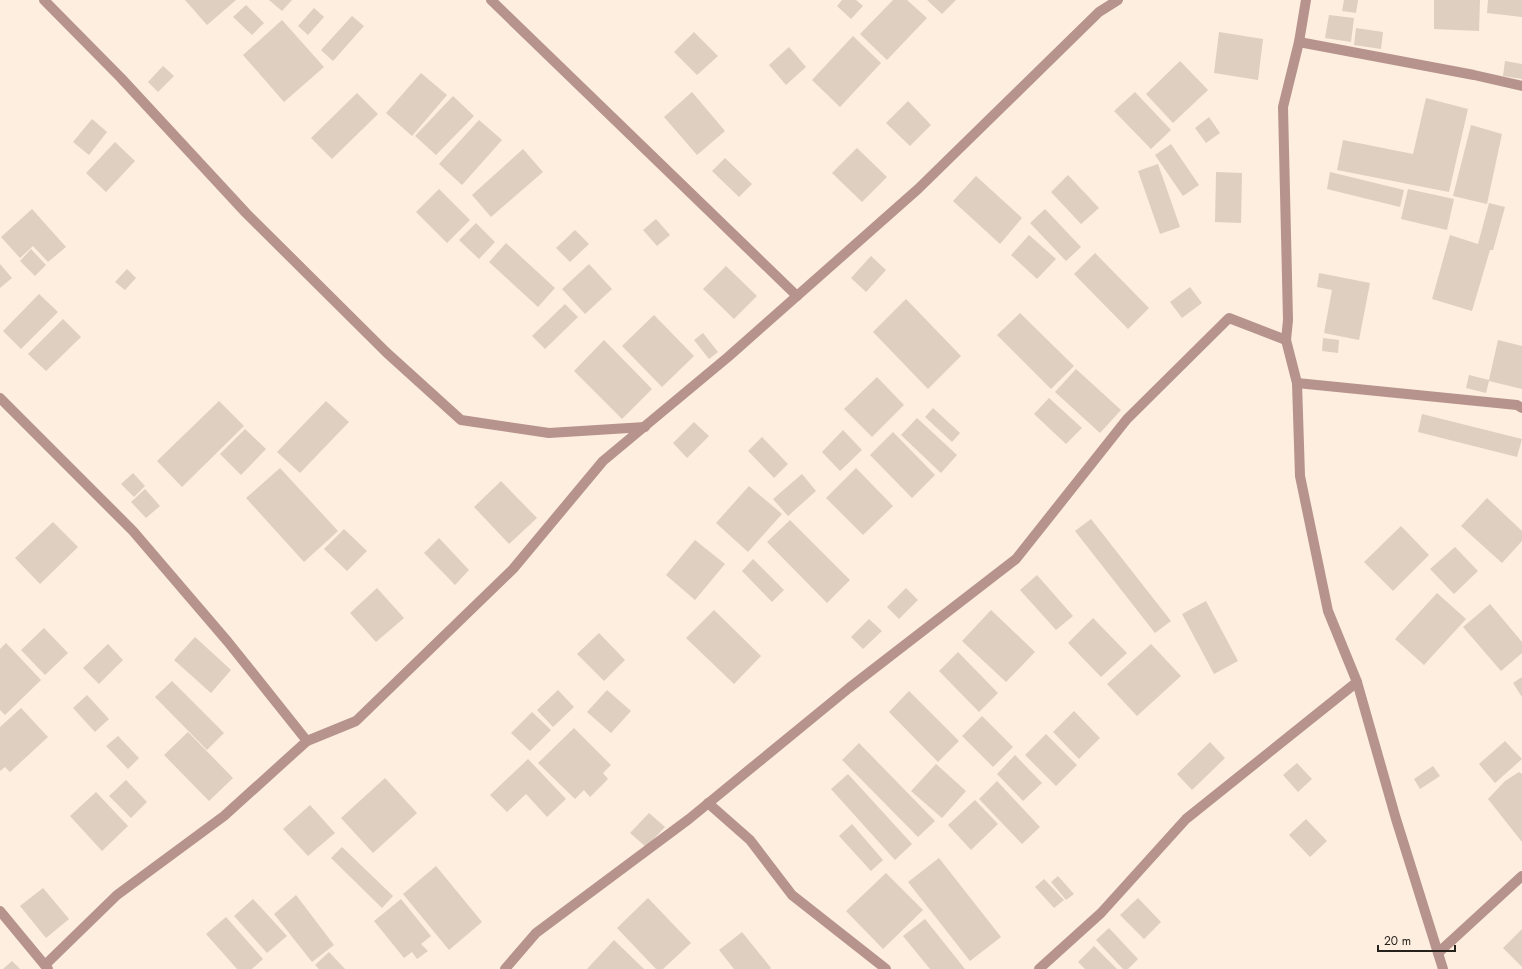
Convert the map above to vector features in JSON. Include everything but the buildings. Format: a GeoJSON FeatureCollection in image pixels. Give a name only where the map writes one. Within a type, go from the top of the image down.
{"type":"FeatureCollection","features":[{"type":"Feature","properties":{"kind":"street"},"geometry":{"type":"LineString","coordinates":[[44,0],[121,78],[246,213],[387,353],[461,420],[549,434],[645,427]]}},
{"type":"Feature","properties":{"kind":"street"},"geometry":{"type":"LineString","coordinates":[[491,0],[797,296]]}},
{"type":"Feature","properties":{"kind":"street"},"geometry":{"type":"LineString","coordinates":[[0,911],[46,967],[117,895],[224,816],[307,741],[356,722],[513,569],[603,461],[728,357],[918,189],[1099,12],[1118,0]]}},
{"type":"Feature","properties":{"kind":"street"},"geometry":{"type":"LineString","coordinates":[[1306,0],[1299,42],[1283,107],[1288,320],[1286,340],[1298,383],[1300,476],[1328,611],[1358,682],[1396,819],[1443,969]]}},
{"type":"Feature","properties":{"kind":"street"},"geometry":{"type":"LineString","coordinates":[[1299,42],[1474,75],[1522,86]]}},
{"type":"Feature","properties":{"kind":"street"},"geometry":{"type":"LineString","coordinates":[[505,969],[536,933],[708,803],[849,688],[1016,559],[1127,419],[1230,318],[1286,340]]}},
{"type":"Feature","properties":{"kind":"street"},"geometry":{"type":"LineString","coordinates":[[1298,383],[1517,405],[1522,408]]}},
{"type":"Feature","properties":{"kind":"street"},"geometry":{"type":"LineString","coordinates":[[0,398],[133,531],[228,642],[307,741]]}},
{"type":"Feature","properties":{"kind":"street"},"geometry":{"type":"LineString","coordinates":[[1039,969],[1101,913],[1186,819],[1358,682]]}},
{"type":"Feature","properties":{"kind":"street"},"geometry":{"type":"LineString","coordinates":[[708,803],[750,840],[792,895],[886,969]]}},
{"type":"Feature","properties":{"kind":"street"},"geometry":{"type":"LineString","coordinates":[[1438,952],[1522,876]]}}]}
